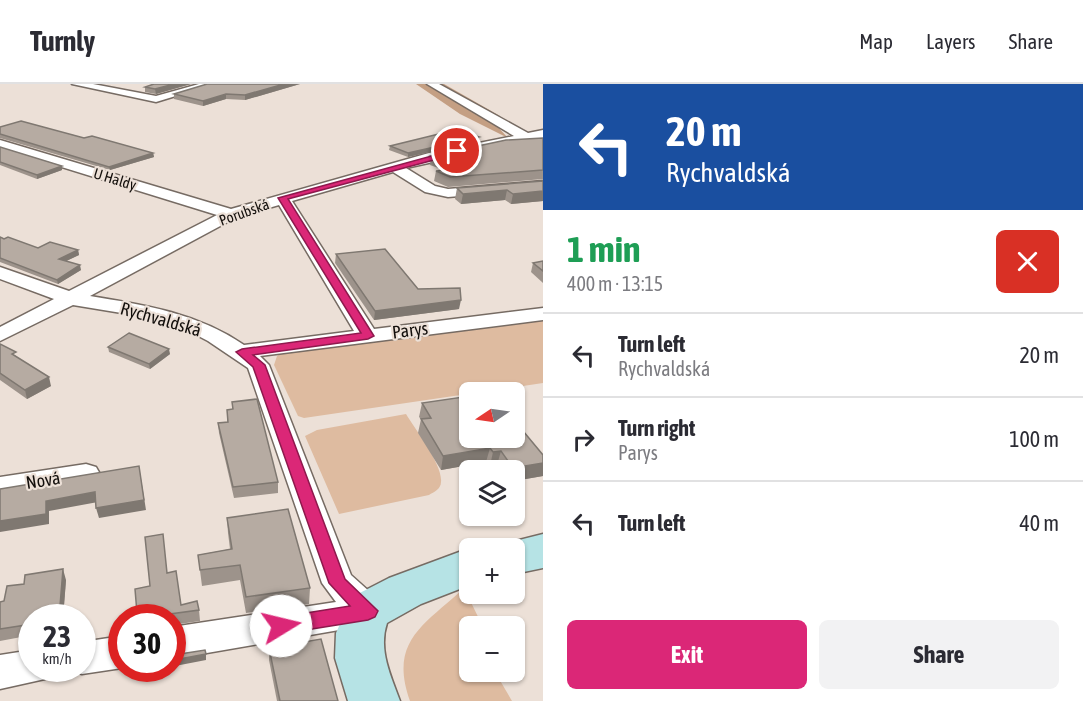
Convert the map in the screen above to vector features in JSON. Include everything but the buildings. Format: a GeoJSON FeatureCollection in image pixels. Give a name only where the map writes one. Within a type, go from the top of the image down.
{"type":"FeatureCollection","features":[{"type":"Feature","properties":{"kind":"street"},"geometry":{"type":"LineString","coordinates":[[77,84],[156,99],[210,84]]}},
{"type":"Feature","properties":{"kind":"street"},"geometry":{"type":"LineString","coordinates":[[432,84],[543,148]]}},
{"type":"Feature","properties":{"kind":"street","name":"Porubská"},"geometry":{"type":"LineString","coordinates":[[0,335],[231,214],[394,167],[543,134]]}},
{"type":"Feature","properties":{"kind":"street","name":"U Haldy"},"geometry":{"type":"LineString","coordinates":[[0,144],[231,214]]}},
{"type":"Feature","properties":{"kind":"street"},"geometry":{"type":"LineString","coordinates":[[394,167],[430,189],[448,193],[543,185]]}},
{"type":"Feature","properties":{"kind":"street"},"geometry":{"type":"LineString","coordinates":[[282,198],[368,336]]}},
{"type":"Feature","properties":{"kind":"street","name":"Rychvaldská"},"geometry":{"type":"LineString","coordinates":[[0,273],[69,298],[156,313],[190,324],[242,352],[258,365],[338,583],[368,611]]}},
{"type":"Feature","properties":{"kind":"street","name":"Parys"},"geometry":{"type":"LineString","coordinates":[[242,352],[543,314]]}},
{"type":"Feature","properties":{"kind":"street","name":"Nová"},"geometry":{"type":"LineString","coordinates":[[0,487],[86,474]]}},
{"type":"Feature","properties":{"kind":"street"},"geometry":{"type":"LineString","coordinates":[[525,555],[543,551]]}},
{"type":"Feature","properties":{"kind":"street"},"geometry":{"type":"LineString","coordinates":[[186,642],[368,611],[405,591],[459,570]]}},
{"type":"Feature","properties":{"kind":"street"},"geometry":{"type":"LineString","coordinates":[[368,611],[360,633],[360,658],[374,701]]}},
{"type":"Feature","properties":{"kind":"street"},"geometry":{"type":"LineString","coordinates":[[0,672],[18,669]]}},
{"type":"Feature","properties":{"kind":"shaded area"},"geometry":{"type":"Polygon","coordinates":[[[416,84],[444,84],[500,116],[496,125],[508,138],[460,114],[416,84]]]}},
{"type":"Feature","properties":{"kind":"shaded area"},"geometry":{"type":"Polygon","coordinates":[[[543,318],[543,383],[525,386],[525,382],[459,382],[459,395],[304,418],[298,416],[274,365],[277,356],[285,351],[543,318]]]}},
{"type":"Feature","properties":{"kind":"shaded area"},"geometry":{"type":"Polygon","coordinates":[[[406,414],[438,466],[440,487],[429,495],[339,514],[305,436],[317,430],[406,414]]]}},
{"type":"Feature","properties":{"kind":"shaded area"},"geometry":{"type":"Polygon","coordinates":[[[459,592],[459,604],[472,604],[478,616],[459,616],[459,682],[501,682],[512,701],[410,701],[404,680],[404,663],[407,648],[424,623],[459,592]]]}},
{"type":"Feature","properties":{"kind":"route"},"geometry":{"type":"LineString","coordinates":[[281,626],[368,611],[338,583],[258,365],[242,352],[368,336],[282,198],[457,151]]}}]}
